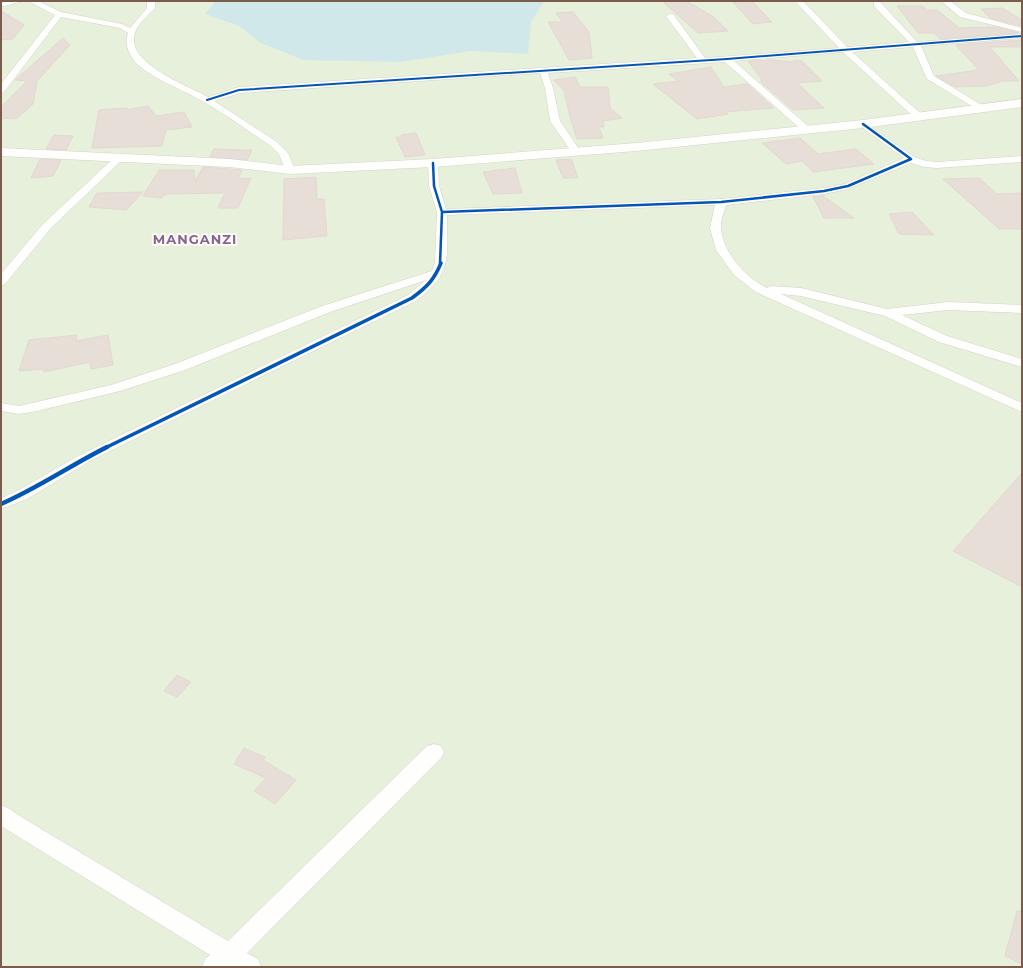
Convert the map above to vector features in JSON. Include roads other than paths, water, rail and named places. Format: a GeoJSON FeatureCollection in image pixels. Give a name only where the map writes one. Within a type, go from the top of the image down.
{"type":"FeatureCollection","features":[{"type":"Feature","properties":{"kind":"main road"},"geometry":{"type":"LineString","coordinates":[[1,152],[72,154],[119,158],[229,163],[290,170],[433,163],[576,152],[862,124],[1022,103]]}},
{"type":"Feature","properties":{"kind":"street"},"geometry":{"type":"LineString","coordinates":[[1,5],[19,1]]}},
{"type":"Feature","properties":{"kind":"street"},"geometry":{"type":"LineString","coordinates":[[32,1],[59,14],[122,26],[132,32]]}},
{"type":"Feature","properties":{"kind":"street"},"geometry":{"type":"LineString","coordinates":[[151,1],[151,8],[135,25],[130,38],[131,48],[136,58],[147,68],[207,100],[274,144],[283,153],[290,170]]}},
{"type":"Feature","properties":{"kind":"street"},"geometry":{"type":"LineString","coordinates":[[799,1],[844,49],[918,116]]}},
{"type":"Feature","properties":{"kind":"street"},"geometry":{"type":"LineString","coordinates":[[945,1],[963,15],[1022,30]]}},
{"type":"Feature","properties":{"kind":"street"},"geometry":{"type":"LineString","coordinates":[[877,4],[916,45],[930,77],[980,108]]}},
{"type":"Feature","properties":{"kind":"street"},"geometry":{"type":"LineString","coordinates":[[1,90],[59,14]]}},
{"type":"Feature","properties":{"kind":"street"},"geometry":{"type":"LineString","coordinates":[[670,16],[703,61]]}},
{"type":"Feature","properties":{"kind":"street"},"geometry":{"type":"LineString","coordinates":[[207,100],[239,90],[703,61],[1022,36]]}},
{"type":"Feature","properties":{"kind":"street"},"geometry":{"type":"LineString","coordinates":[[727,59],[807,130]]}},
{"type":"Feature","properties":{"kind":"street"},"geometry":{"type":"LineString","coordinates":[[542,70],[549,88],[555,121],[576,152]]}},
{"type":"Feature","properties":{"kind":"street"},"geometry":{"type":"LineString","coordinates":[[862,124],[911,159],[924,164],[948,165],[1022,159]]}},
{"type":"Feature","properties":{"kind":"street"},"geometry":{"type":"LineString","coordinates":[[1,282],[47,226],[119,158]]}},
{"type":"Feature","properties":{"kind":"street"},"geometry":{"type":"LineString","coordinates":[[442,212],[721,202],[830,190],[848,186],[911,159]]}},
{"type":"Feature","properties":{"kind":"street"},"geometry":{"type":"LineString","coordinates":[[1,504],[22,495],[85,458],[155,422],[412,298],[428,286],[437,273],[441,262],[442,212],[434,186],[433,163]]}},
{"type":"Feature","properties":{"kind":"street"},"geometry":{"type":"LineString","coordinates":[[721,202],[715,228],[722,250],[738,273],[760,289],[1022,408]]}},
{"type":"Feature","properties":{"kind":"street"},"geometry":{"type":"LineString","coordinates":[[1,407],[19,410],[116,388],[180,367],[326,309],[437,273]]}},
{"type":"Feature","properties":{"kind":"street"},"geometry":{"type":"LineString","coordinates":[[760,289],[801,292],[887,312],[943,338],[1022,363]]}},
{"type":"Feature","properties":{"kind":"street"},"geometry":{"type":"LineString","coordinates":[[887,312],[948,306],[1022,309]]}},
{"type":"Feature","properties":{"kind":"street"},"geometry":{"type":"LineString","coordinates":[[213,967],[230,954],[434,752]]}},
{"type":"Feature","properties":{"kind":"street"},"geometry":{"type":"LineString","coordinates":[[1,814],[16,825],[250,967]]}},
{"type":"Feature","properties":{"kind":"water"},"geometry":{"type":"Polygon","coordinates":[[[216,1],[544,1],[531,22],[528,54],[470,51],[401,62],[303,60],[261,43],[239,26],[205,14],[216,1]]]}},
{"type":"Feature","properties":{"kind":"district","name":"MANGANZI"},"geometry":{"type":"Point","coordinates":[195,239]}}]}
